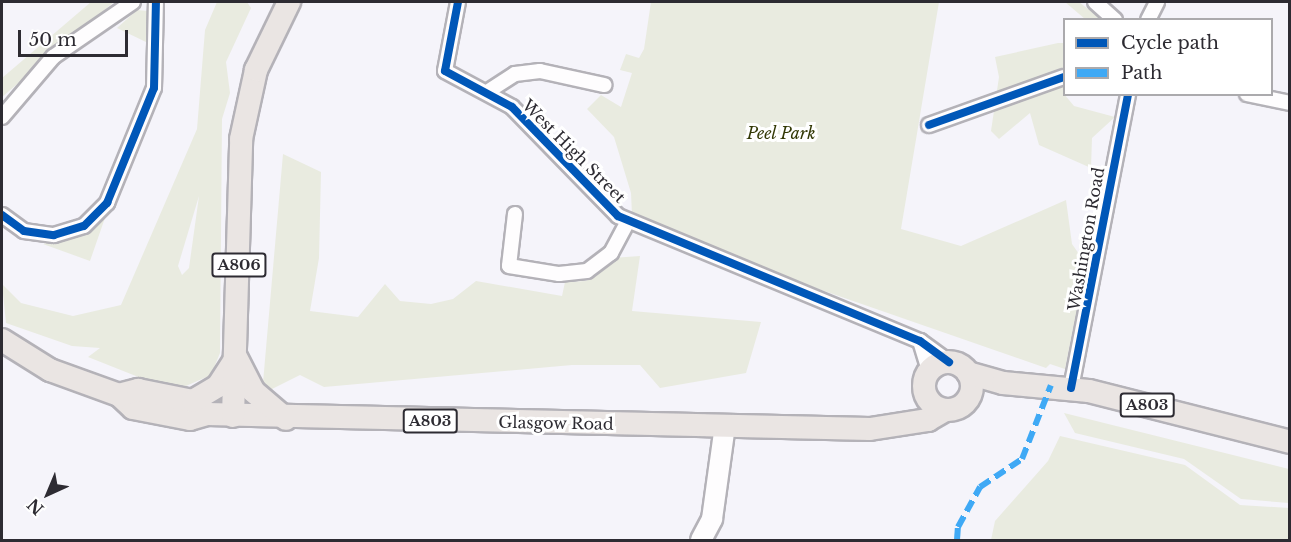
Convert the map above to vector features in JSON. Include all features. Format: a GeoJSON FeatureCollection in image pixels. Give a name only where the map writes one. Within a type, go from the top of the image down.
{"type":"FeatureCollection","features":[{"type":"Feature","properties":{"kind":"main road","name":"A806"},"geometry":{"type":"LineString","coordinates":[[233,416],[241,139],[256,70],[289,2]]}},
{"type":"Feature","properties":{"kind":"main road","name":"Glasgow Road"},"geometry":{"type":"LineString","coordinates":[[2,339],[50,370],[119,395],[133,408],[190,419],[200,407],[233,416],[286,419],[870,429],[928,420],[945,410],[960,407],[954,375]]}},
{"type":"Feature","properties":{"kind":"main road"},"geometry":{"type":"LineString","coordinates":[[200,407],[218,386],[236,357]]}},
{"type":"Feature","properties":{"kind":"main road"},"geometry":{"type":"LineString","coordinates":[[236,357],[253,391],[286,419]]}},
{"type":"Feature","properties":{"kind":"main road"},"geometry":{"type":"LineString","coordinates":[[906,423],[925,393],[954,375]]}},
{"type":"Feature","properties":{"kind":"main road","name":"A803"},"geometry":{"type":"LineString","coordinates":[[954,375],[1002,383],[1071,388],[1290,442]]}},
{"type":"Feature","properties":{"kind":"main road"},"geometry":{"type":"LineString","coordinates":[[925,393],[945,410]]}},
{"type":"Feature","properties":{"kind":"street"},"geometry":{"type":"LineString","coordinates":[[2,117],[53,57],[133,2]]}},
{"type":"Feature","properties":{"kind":"street"},"geometry":{"type":"LineString","coordinates":[[2,215],[24,231],[54,235],[84,226],[107,203],[154,88],[156,2]]}},
{"type":"Feature","properties":{"kind":"street","name":"West High Street"},"geometry":{"type":"LineString","coordinates":[[458,2],[445,70],[512,108],[605,204],[628,221],[920,341],[954,375]]}},
{"type":"Feature","properties":{"kind":"street"},"geometry":{"type":"LineString","coordinates":[[1095,2],[1113,18]]}},
{"type":"Feature","properties":{"kind":"street"},"geometry":{"type":"LineString","coordinates":[[1149,18],[1157,2]]}},
{"type":"Feature","properties":{"kind":"street"},"geometry":{"type":"LineString","coordinates":[[487,92],[515,74],[540,71],[604,85]]}},
{"type":"Feature","properties":{"kind":"street"},"geometry":{"type":"LineString","coordinates":[[929,125],[1063,78]]}},
{"type":"Feature","properties":{"kind":"street","name":"Washington Road"},"geometry":{"type":"LineString","coordinates":[[1071,388],[1128,96]]}},
{"type":"Feature","properties":{"kind":"street"},"geometry":{"type":"LineString","coordinates":[[1257,96],[1290,103]]}},
{"type":"Feature","properties":{"kind":"street"},"geometry":{"type":"LineString","coordinates":[[515,214],[509,266],[559,274],[587,271],[611,253],[628,221]]}},
{"type":"Feature","properties":{"kind":"street"},"geometry":{"type":"LineString","coordinates":[[920,341],[954,375]]}},
{"type":"Feature","properties":{"kind":"street"},"geometry":{"type":"LineString","coordinates":[[701,540],[712,519],[725,426]]}},
{"type":"Feature","properties":{"kind":"green space"},"geometry":{"type":"Polygon","coordinates":[[[91,2],[114,2],[2,97],[2,78],[91,2]]]}},
{"type":"Feature","properties":{"kind":"green space"},"geometry":{"type":"Polygon","coordinates":[[[217,2],[247,2],[251,8],[226,62],[230,93],[222,119],[220,353],[211,375],[186,386],[156,384],[88,357],[100,348],[72,346],[6,323],[2,284],[21,303],[73,316],[121,305],[197,129],[205,30],[217,2]],[[199,196],[178,266],[182,275],[189,268],[199,196]]]}},
{"type":"Feature","properties":{"kind":"green space","name":"Peel Park"},"geometry":{"type":"Polygon","coordinates":[[[651,2],[939,2],[901,229],[961,246],[1066,200],[1072,244],[1079,254],[1075,276],[1083,279],[1065,369],[1050,364],[1046,368],[784,277],[632,215],[631,193],[614,137],[587,109],[601,95],[621,107],[632,73],[620,70],[626,54],[639,58],[644,49],[651,2]]]}},
{"type":"Feature","properties":{"kind":"green space"},"geometry":{"type":"Polygon","coordinates":[[[1065,2],[1079,2],[1100,18],[1084,18],[1065,2]]]}},
{"type":"Feature","properties":{"kind":"green space"},"geometry":{"type":"Polygon","coordinates":[[[137,10],[148,11],[148,43],[117,28],[137,10]]]}},
{"type":"Feature","properties":{"kind":"green space"},"geometry":{"type":"Polygon","coordinates":[[[1063,43],[1063,96],[1074,106],[1115,117],[1092,138],[1091,168],[1039,145],[1030,113],[999,139],[991,131],[999,77],[995,57],[1063,43]]]}},
{"type":"Feature","properties":{"kind":"green space"},"geometry":{"type":"Polygon","coordinates":[[[283,154],[321,172],[319,258],[310,311],[358,317],[385,284],[400,301],[431,304],[453,299],[476,281],[562,296],[565,282],[586,281],[612,258],[640,256],[632,311],[761,322],[746,373],[660,388],[640,365],[572,365],[324,387],[300,375],[262,394],[283,154]]]}},
{"type":"Feature","properties":{"kind":"green space"},"geometry":{"type":"Polygon","coordinates":[[[106,215],[90,261],[43,244],[83,233],[106,215]]]}},
{"type":"Feature","properties":{"kind":"green space"},"geometry":{"type":"Polygon","coordinates":[[[1064,413],[1289,469],[1289,503],[1241,499],[1184,459],[1075,433],[1064,413]]]}},
{"type":"Feature","properties":{"kind":"green space"},"geometry":{"type":"Polygon","coordinates":[[[1060,436],[1185,465],[1240,505],[1289,508],[1289,540],[991,540],[995,521],[1048,461],[1060,436]]]}},
{"type":"Feature","properties":{"kind":"marked path"},"geometry":{"type":"LineString","coordinates":[[957,540],[958,527],[980,487],[1022,459],[1051,385]]}},
{"type":"Feature","properties":{"kind":"cycle path"},"geometry":{"type":"LineString","coordinates":[[2,215],[24,231],[54,235],[84,226],[107,203],[154,88],[156,2]]}},
{"type":"Feature","properties":{"kind":"cycle path"},"geometry":{"type":"LineString","coordinates":[[458,2],[445,71],[512,107],[618,216],[920,341],[949,362]]}},
{"type":"Feature","properties":{"kind":"cycle path"},"geometry":{"type":"LineString","coordinates":[[929,125],[1063,77]]}},
{"type":"Feature","properties":{"kind":"cycle path"},"geometry":{"type":"LineString","coordinates":[[1071,388],[1128,96]]}}]}
